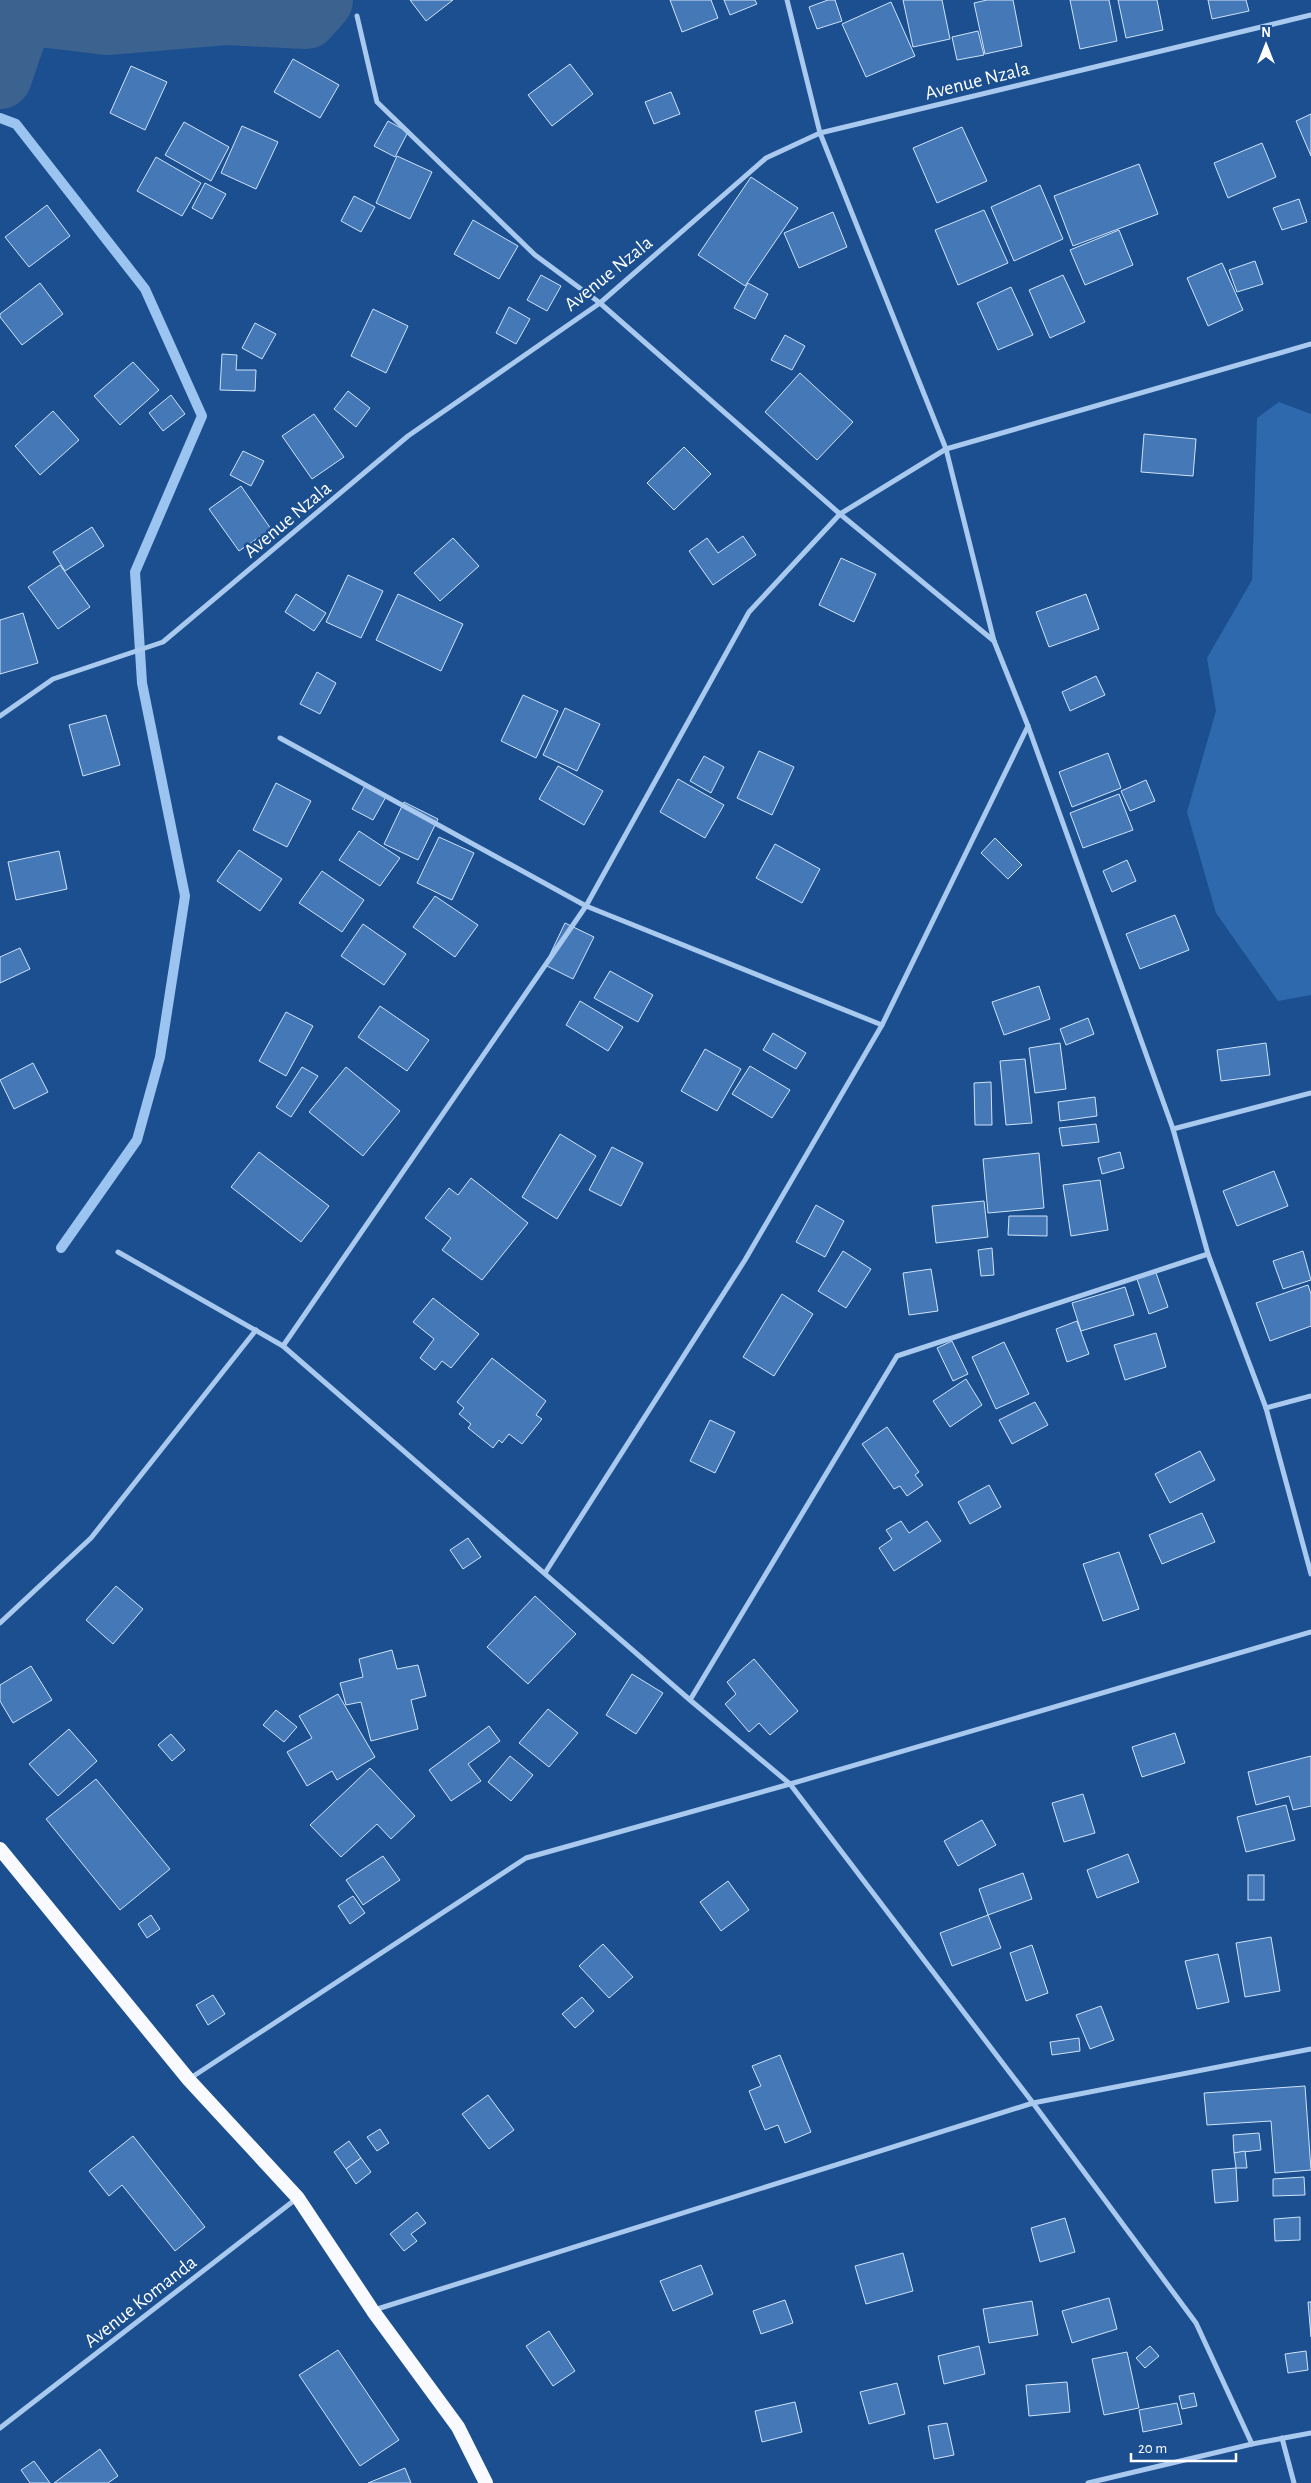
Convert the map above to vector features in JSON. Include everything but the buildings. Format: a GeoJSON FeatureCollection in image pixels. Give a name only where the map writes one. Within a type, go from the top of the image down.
{"type":"FeatureCollection","features":[{"type":"Feature","properties":{"kind":"highway"},"geometry":{"type":"LineString","coordinates":[[0,1849],[189,2080],[298,2198],[373,2311],[458,2427],[486,2483]]}},
{"type":"Feature","properties":{"kind":"street"},"geometry":{"type":"LineString","coordinates":[[787,0],[820,133],[946,448],[994,641],[1028,726],[1173,1129],[1208,1254],[1266,1408],[1311,1574]]}},
{"type":"Feature","properties":{"kind":"street","name":"Avenue Nzala"},"geometry":{"type":"LineString","coordinates":[[0,716],[53,679],[163,642],[408,436],[600,303],[766,158],[820,133],[1311,15]]}},
{"type":"Feature","properties":{"kind":"street"},"geometry":{"type":"LineString","coordinates":[[357,16],[377,102],[535,255],[600,303],[840,514],[994,641]]}},
{"type":"Feature","properties":{"kind":"street"},"geometry":{"type":"LineString","coordinates":[[283,1346],[586,906],[749,612],[840,514],[946,448],[1311,344]]}},
{"type":"Feature","properties":{"kind":"street"},"geometry":{"type":"LineString","coordinates":[[545,1572],[745,1260],[882,1024],[1028,726]]}},
{"type":"Feature","properties":{"kind":"street"},"geometry":{"type":"LineString","coordinates":[[280,738],[586,906],[882,1024]]}},
{"type":"Feature","properties":{"kind":"street"},"geometry":{"type":"LineString","coordinates":[[1173,1129],[1311,1093]]}},
{"type":"Feature","properties":{"kind":"street"},"geometry":{"type":"LineString","coordinates":[[118,1252],[283,1346],[690,1700],[790,1784],[1033,2102],[1196,2324],[1252,2444]]}},
{"type":"Feature","properties":{"kind":"street"},"geometry":{"type":"LineString","coordinates":[[690,1700],[897,1356],[1208,1254]]}},
{"type":"Feature","properties":{"kind":"street"},"geometry":{"type":"LineString","coordinates":[[0,1623],[91,1538],[256,1330]]}},
{"type":"Feature","properties":{"kind":"street"},"geometry":{"type":"LineString","coordinates":[[1266,1408],[1311,1396]]}},
{"type":"Feature","properties":{"kind":"street"},"geometry":{"type":"LineString","coordinates":[[189,2080],[526,1858],[790,1784],[1311,1632]]}},
{"type":"Feature","properties":{"kind":"street"},"geometry":{"type":"LineString","coordinates":[[373,2311],[1033,2102],[1311,2049]]}},
{"type":"Feature","properties":{"kind":"street","name":"Avenue Komanda"},"geometry":{"type":"LineString","coordinates":[[0,2428],[298,2198]]}},
{"type":"Feature","properties":{"kind":"street"},"geometry":{"type":"LineString","coordinates":[[1088,2483],[1252,2444],[1311,2433]]}},
{"type":"Feature","properties":{"kind":"street"},"geometry":{"type":"LineString","coordinates":[[1282,2438],[1294,2483]]}},
{"type":"Feature","properties":{"kind":"shaded area"},"geometry":{"type":"Polygon","coordinates":[[[1279,402],[1311,414],[1311,995],[1278,1001],[1216,913],[1187,812],[1216,711],[1207,658],[1252,580],[1257,418],[1279,402]]]}},
{"type":"Feature","properties":{"kind":"waterway"},"geometry":{"type":"LineString","coordinates":[[0,77],[17,27],[32,14],[107,23],[225,13],[306,17],[321,0]]}},
{"type":"Feature","properties":{"kind":"waterway"},"geometry":{"type":"LineString","coordinates":[[0,118],[16,124],[145,289],[202,416],[135,572],[142,683],[185,896],[160,1057],[137,1140],[61,1248]]}}]}
